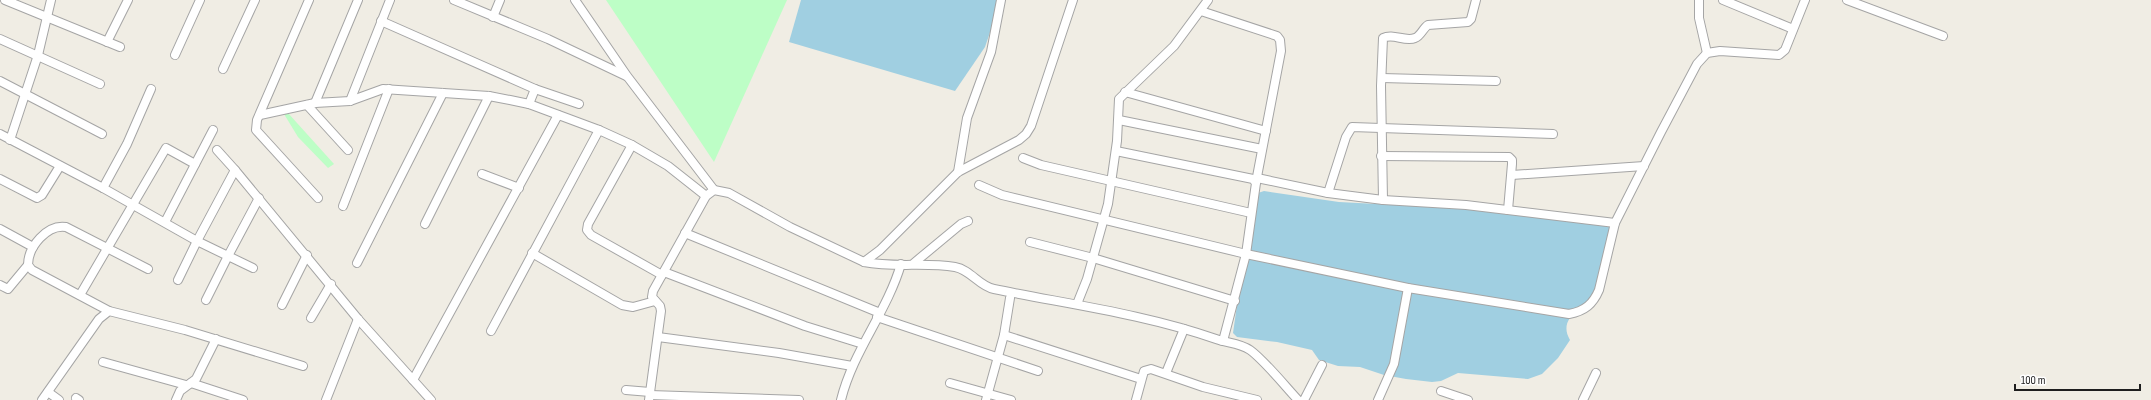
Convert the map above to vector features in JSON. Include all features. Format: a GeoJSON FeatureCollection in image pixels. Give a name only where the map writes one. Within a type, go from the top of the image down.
{"type":"FeatureCollection","features":[{"type":"Feature","properties":{"kind":"street"},"geometry":{"type":"LineString","coordinates":[[5,0],[120,47]]}},
{"type":"Feature","properties":{"kind":"street"},"geometry":{"type":"LineString","coordinates":[[10,140],[38,55],[51,0]]}},
{"type":"Feature","properties":{"kind":"street"},"geometry":{"type":"LineString","coordinates":[[107,42],[128,0]]}},
{"type":"Feature","properties":{"kind":"street"},"geometry":{"type":"LineString","coordinates":[[175,55],[200,0]]}},
{"type":"Feature","properties":{"kind":"street"},"geometry":{"type":"LineString","coordinates":[[223,69],[255,0]]}},
{"type":"Feature","properties":{"kind":"street"},"geometry":{"type":"LineString","coordinates":[[309,0],[260,114],[256,130],[318,198]]}},
{"type":"Feature","properties":{"kind":"street"},"geometry":{"type":"LineString","coordinates":[[311,104],[358,0]]}},
{"type":"Feature","properties":{"kind":"street"},"geometry":{"type":"LineString","coordinates":[[350,101],[390,0]]}},
{"type":"Feature","properties":{"kind":"street"},"geometry":{"type":"LineString","coordinates":[[454,0],[548,39],[627,76]]}},
{"type":"Feature","properties":{"kind":"street"},"geometry":{"type":"LineString","coordinates":[[493,17],[500,0]]}},
{"type":"Feature","properties":{"kind":"street"},"geometry":{"type":"LineString","coordinates":[[575,0],[627,76],[714,190],[729,193],[790,227],[864,262],[901,264],[914,263],[957,267],[968,272],[987,287],[1077,304],[1184,329],[1223,342],[1243,346],[1251,351],[1298,400]]}},
{"type":"Feature","properties":{"kind":"street"},"geometry":{"type":"LineString","coordinates":[[958,172],[967,118],[991,52],[1001,0]]}},
{"type":"Feature","properties":{"kind":"street"},"geometry":{"type":"LineString","coordinates":[[864,262],[880,250],[958,172],[1019,140],[1026,134],[1033,119],[1073,0]]}},
{"type":"Feature","properties":{"kind":"street"},"geometry":{"type":"LineString","coordinates":[[1077,304],[1104,220],[1112,182],[1119,120],[1119,99],[1174,46],[1208,0]]}},
{"type":"Feature","properties":{"kind":"street"},"geometry":{"type":"LineString","coordinates":[[1383,200],[1381,156],[1383,38],[1389,36],[1412,39],[1416,38],[1428,25],[1468,22],[1471,19],[1476,0]]}},
{"type":"Feature","properties":{"kind":"street"},"geometry":{"type":"LineString","coordinates":[[1699,0],[1699,18],[1707,53]]}},
{"type":"Feature","properties":{"kind":"street"},"geometry":{"type":"LineString","coordinates":[[1723,0],[1793,29]]}},
{"type":"Feature","properties":{"kind":"street"},"geometry":{"type":"LineString","coordinates":[[979,185],[1002,195],[1246,254],[1408,288],[1570,314],[1581,311],[1595,299],[1599,290],[1616,224],[1686,83],[1697,64],[1707,53],[1720,51],[1779,55],[1785,50],[1806,0]]}},
{"type":"Feature","properties":{"kind":"street"},"geometry":{"type":"LineString","coordinates":[[1847,0],[1943,36]]}},
{"type":"Feature","properties":{"kind":"street"},"geometry":{"type":"LineString","coordinates":[[1201,10],[1277,36],[1280,40],[1281,51],[1262,149],[1251,213],[1246,254],[1223,342]]}},
{"type":"Feature","properties":{"kind":"street"},"geometry":{"type":"LineString","coordinates":[[381,21],[535,89],[579,104]]}},
{"type":"Feature","properties":{"kind":"street"},"geometry":{"type":"LineString","coordinates":[[0,39],[100,84]]}},
{"type":"Feature","properties":{"kind":"street"},"geometry":{"type":"LineString","coordinates":[[1382,78],[1496,81]]}},
{"type":"Feature","properties":{"kind":"street"},"geometry":{"type":"LineString","coordinates":[[0,81],[102,134]]}},
{"type":"Feature","properties":{"kind":"street"},"geometry":{"type":"LineString","coordinates":[[103,188],[127,144],[151,89]]}},
{"type":"Feature","properties":{"kind":"street"},"geometry":{"type":"LineString","coordinates":[[260,114],[311,104],[350,101],[389,89],[489,96],[529,104],[599,130],[632,145],[668,166],[706,196]]}},
{"type":"Feature","properties":{"kind":"street"},"geometry":{"type":"LineString","coordinates":[[343,206],[389,89]]}},
{"type":"Feature","properties":{"kind":"street"},"geometry":{"type":"LineString","coordinates":[[529,104],[535,89]]}},
{"type":"Feature","properties":{"kind":"street"},"geometry":{"type":"LineString","coordinates":[[1125,92],[1266,131]]}},
{"type":"Feature","properties":{"kind":"street"},"geometry":{"type":"LineString","coordinates":[[357,263],[443,93]]}},
{"type":"Feature","properties":{"kind":"street"},"geometry":{"type":"LineString","coordinates":[[425,224],[489,96]]}},
{"type":"Feature","properties":{"kind":"street"},"geometry":{"type":"LineString","coordinates":[[311,104],[348,150]]}},
{"type":"Feature","properties":{"kind":"street"},"geometry":{"type":"LineString","coordinates":[[413,380],[558,115]]}},
{"type":"Feature","properties":{"kind":"street"},"geometry":{"type":"LineString","coordinates":[[1119,120],[1262,149]]}},
{"type":"Feature","properties":{"kind":"street"},"geometry":{"type":"LineString","coordinates":[[1328,193],[1349,130],[1357,126],[1553,134]]}},
{"type":"Feature","properties":{"kind":"street"},"geometry":{"type":"LineString","coordinates":[[164,222],[213,130]]}},
{"type":"Feature","properties":{"kind":"street"},"geometry":{"type":"LineString","coordinates":[[491,330],[599,130]]}},
{"type":"Feature","properties":{"kind":"street"},"geometry":{"type":"LineString","coordinates":[[0,134],[133,204],[197,241],[253,268]]}},
{"type":"Feature","properties":{"kind":"street"},"geometry":{"type":"LineString","coordinates":[[632,145],[588,224],[588,230],[591,234],[663,273],[805,326],[863,344]]}},
{"type":"Feature","properties":{"kind":"street"},"geometry":{"type":"LineString","coordinates":[[80,295],[166,148],[195,164]]}},
{"type":"Feature","properties":{"kind":"street"},"geometry":{"type":"LineString","coordinates":[[217,150],[307,255],[358,319],[431,400]]}},
{"type":"Feature","properties":{"kind":"street"},"geometry":{"type":"LineString","coordinates":[[1116,151],[1328,193],[1383,200],[1466,205],[1616,224]]}},
{"type":"Feature","properties":{"kind":"street"},"geometry":{"type":"LineString","coordinates":[[1381,156],[1509,157],[1512,160],[1512,175],[1508,210]]}},
{"type":"Feature","properties":{"kind":"street"},"geometry":{"type":"LineString","coordinates":[[1023,158],[1041,165],[1251,213]]}},
{"type":"Feature","properties":{"kind":"street"},"geometry":{"type":"LineString","coordinates":[[0,179],[37,198],[42,195],[60,166]]}},
{"type":"Feature","properties":{"kind":"street"},"geometry":{"type":"LineString","coordinates":[[1512,175],[1644,166]]}},
{"type":"Feature","properties":{"kind":"street"},"geometry":{"type":"LineString","coordinates":[[178,280],[235,170]]}},
{"type":"Feature","properties":{"kind":"street"},"geometry":{"type":"LineString","coordinates":[[482,174],[519,188]]}},
{"type":"Feature","properties":{"kind":"street"},"geometry":{"type":"LineString","coordinates":[[650,396],[661,311],[660,306],[652,297],[653,291],[706,196],[714,190]]}},
{"type":"Feature","properties":{"kind":"street"},"geometry":{"type":"LineString","coordinates":[[206,300],[259,198]]}},
{"type":"Feature","properties":{"kind":"street"},"geometry":{"type":"LineString","coordinates":[[914,263],[961,224],[968,221]]}},
{"type":"Feature","properties":{"kind":"street"},"geometry":{"type":"LineString","coordinates":[[0,285],[8,290],[28,265],[28,259],[33,247],[52,228],[58,226],[66,227],[108,247],[148,269]]}},
{"type":"Feature","properties":{"kind":"street"},"geometry":{"type":"LineString","coordinates":[[0,230],[33,247]]}},
{"type":"Feature","properties":{"kind":"street"},"geometry":{"type":"LineString","coordinates":[[685,233],[879,315],[1038,371]]}},
{"type":"Feature","properties":{"kind":"street"},"geometry":{"type":"LineString","coordinates":[[1030,242],[1093,258],[1235,300]]}},
{"type":"Feature","properties":{"kind":"street"},"geometry":{"type":"LineString","coordinates":[[532,253],[622,304],[633,307],[655,302]]}},
{"type":"Feature","properties":{"kind":"street"},"geometry":{"type":"LineString","coordinates":[[282,305],[307,255]]}},
{"type":"Feature","properties":{"kind":"street"},"geometry":{"type":"LineString","coordinates":[[841,400],[852,366],[896,281],[901,264]]}},
{"type":"Feature","properties":{"kind":"street"},"geometry":{"type":"LineString","coordinates":[[28,265],[32,270],[108,311],[216,339],[303,366]]}},
{"type":"Feature","properties":{"kind":"street"},"geometry":{"type":"LineString","coordinates":[[311,318],[331,284]]}},
{"type":"Feature","properties":{"kind":"street"},"geometry":{"type":"LineString","coordinates":[[1378,400],[1394,364],[1408,288]]}},
{"type":"Feature","properties":{"kind":"street"},"geometry":{"type":"LineString","coordinates":[[987,397],[1004,335],[1010,298]]}},
{"type":"Feature","properties":{"kind":"street"},"geometry":{"type":"LineString","coordinates":[[42,400],[99,319],[108,311]]}},
{"type":"Feature","properties":{"kind":"street"},"geometry":{"type":"LineString","coordinates":[[326,400],[358,319]]}},
{"type":"Feature","properties":{"kind":"street"},"geometry":{"type":"LineString","coordinates":[[1166,373],[1184,329]]}},
{"type":"Feature","properties":{"kind":"street"},"geometry":{"type":"LineString","coordinates":[[1004,335],[1140,378]]}},
{"type":"Feature","properties":{"kind":"street"},"geometry":{"type":"LineString","coordinates":[[658,337],[852,366]]}},
{"type":"Feature","properties":{"kind":"street"},"geometry":{"type":"LineString","coordinates":[[176,400],[188,384],[200,372],[216,339]]}},
{"type":"Feature","properties":{"kind":"street"},"geometry":{"type":"LineString","coordinates":[[103,362],[243,400]]}},
{"type":"Feature","properties":{"kind":"street"},"geometry":{"type":"LineString","coordinates":[[1304,400],[1322,365]]}},
{"type":"Feature","properties":{"kind":"street"},"geometry":{"type":"LineString","coordinates":[[1136,400],[1140,378],[1144,372],[1151,369],[1203,386],[1257,400]]}},
{"type":"Feature","properties":{"kind":"street"},"geometry":{"type":"LineString","coordinates":[[1583,400],[1596,373]]}},
{"type":"Feature","properties":{"kind":"street"},"geometry":{"type":"LineString","coordinates":[[950,382],[987,397],[1011,400]]}},
{"type":"Feature","properties":{"kind":"street"},"geometry":{"type":"LineString","coordinates":[[626,390],[650,396],[799,400]]}},
{"type":"Feature","properties":{"kind":"street"},"geometry":{"type":"LineString","coordinates":[[1442,391],[1468,400]]}},
{"type":"Feature","properties":{"kind":"street"},"geometry":{"type":"LineString","coordinates":[[48,392],[59,400]]}},
{"type":"Feature","properties":{"kind":"green space"},"geometry":{"type":"Polygon","coordinates":[[[606,0],[787,0],[714,162],[606,0]]]}},
{"type":"Feature","properties":{"kind":"green space"},"geometry":{"type":"Polygon","coordinates":[[[288,113],[334,164],[328,168],[298,137],[284,114],[288,113]]]}},
{"type":"Feature","properties":{"kind":"water"},"geometry":{"type":"Polygon","coordinates":[[[801,0],[1001,0],[985,47],[955,91],[789,42],[801,0]]]}},
{"type":"Feature","properties":{"kind":"water"},"geometry":{"type":"Polygon","coordinates":[[[1264,191],[1339,202],[1418,204],[1599,224],[1612,228],[1594,295],[1573,314],[1569,320],[1567,332],[1570,340],[1558,358],[1542,374],[1528,379],[1458,373],[1441,381],[1432,382],[1384,375],[1360,367],[1338,366],[1319,360],[1312,350],[1277,342],[1237,337],[1233,333],[1239,291],[1258,193],[1264,191]]]}}]}
